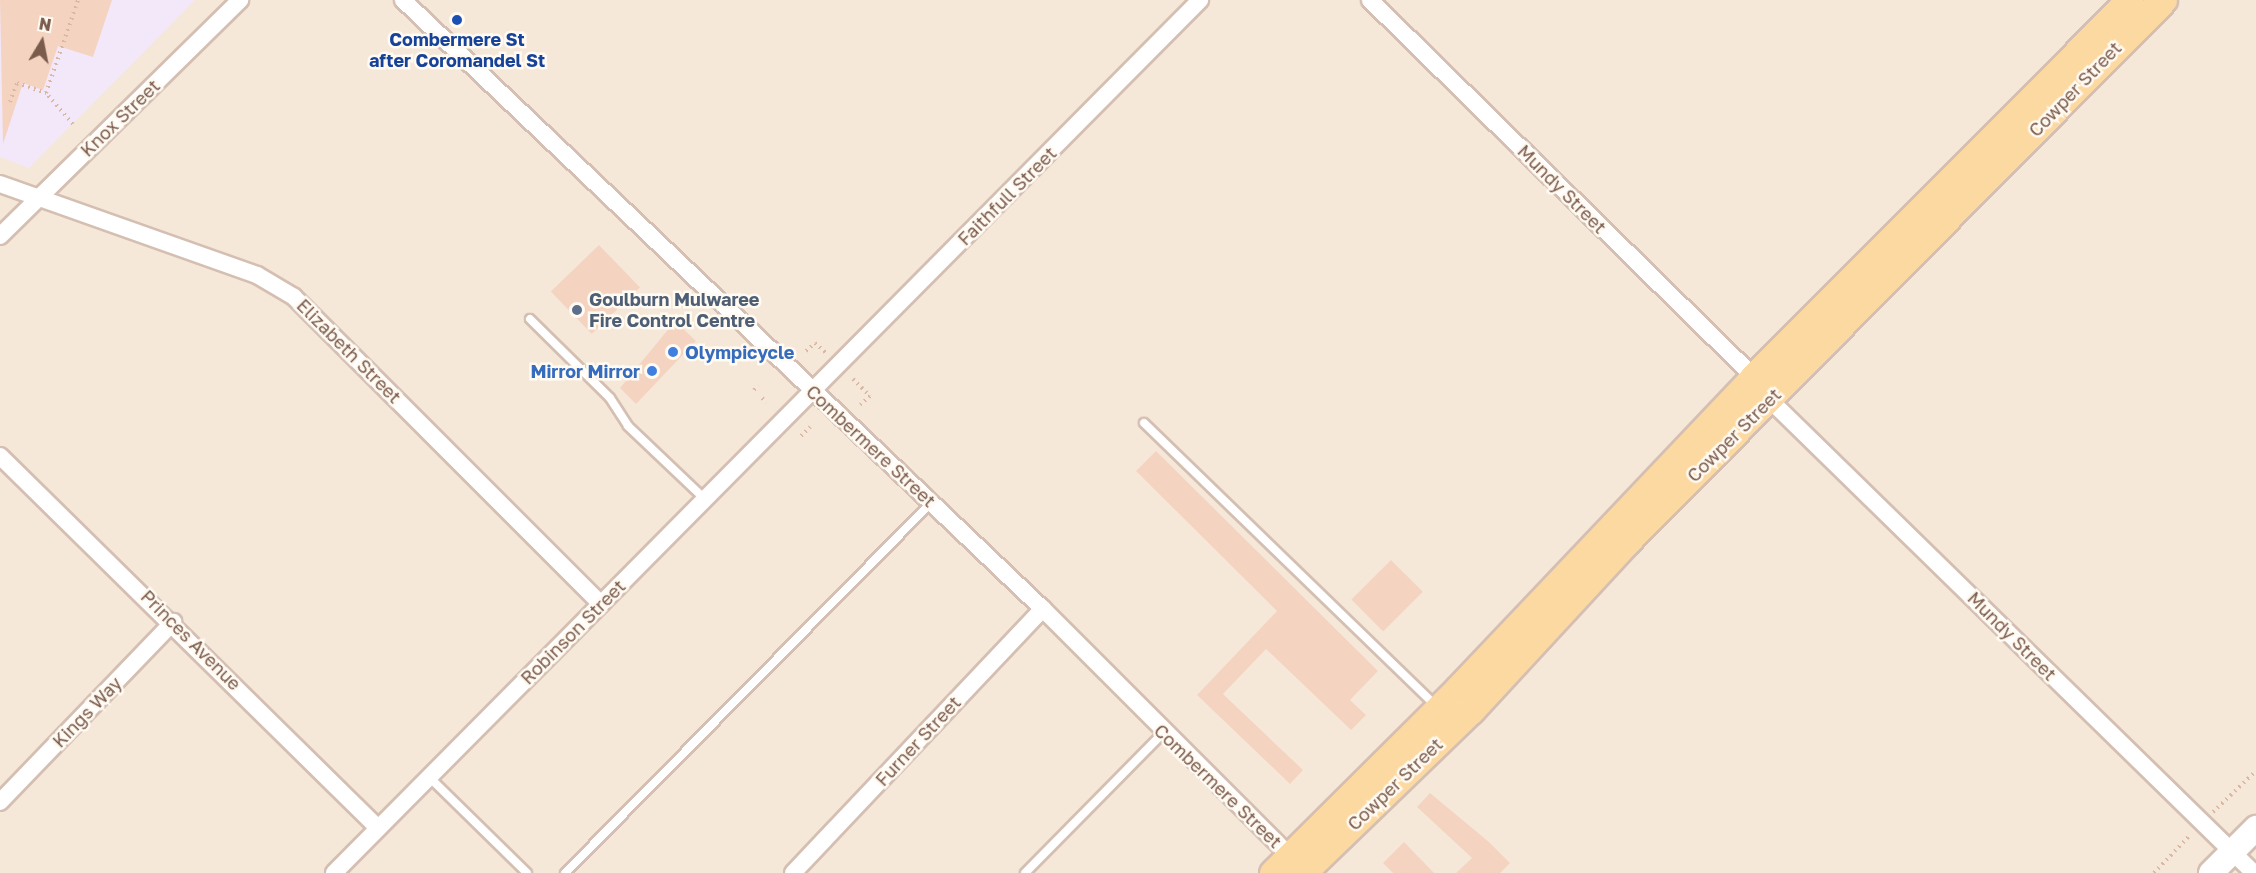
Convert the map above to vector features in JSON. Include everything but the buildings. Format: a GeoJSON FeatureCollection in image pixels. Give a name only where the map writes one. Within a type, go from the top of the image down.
{"type":"FeatureCollection","features":[{"type":"Feature","properties":{"kind":"main road","name":"Cowper Street"},"geometry":{"type":"LineString","coordinates":[[1296,869],[1438,708],[1754,377],[2130,0]]}},
{"type":"Feature","properties":{"kind":"main road","name":"Cowper Street"},"geometry":{"type":"LineString","coordinates":[[1296,869],[1471,710],[1626,542],[1770,400],[2163,0]]}},
{"type":"Feature","properties":{"kind":"street","name":"Knox Street"},"geometry":{"type":"LineString","coordinates":[[0,236],[240,0]]}},
{"type":"Feature","properties":{"kind":"street","name":"Combermere Street"},"geometry":{"type":"LineString","coordinates":[[403,0],[1043,609],[1296,869]]}},
{"type":"Feature","properties":{"kind":"street","name":"Faithfull Street"},"geometry":{"type":"LineString","coordinates":[[813,391],[1200,0]]}},
{"type":"Feature","properties":{"kind":"street","name":"Mundy Street"},"geometry":{"type":"LineString","coordinates":[[1370,0],[1754,377]]}},
{"type":"Feature","properties":{"kind":"street","name":"Elizabeth Street"},"geometry":{"type":"LineString","coordinates":[[0,184],[257,275],[294,297],[602,604]]}},
{"type":"Feature","properties":{"kind":"street","name":"Robinson Street"},"geometry":{"type":"LineString","coordinates":[[334,873],[602,604],[704,498],[813,391]]}},
{"type":"Feature","properties":{"kind":"street","name":"Mundy Street"},"geometry":{"type":"LineString","coordinates":[[1770,400],[2254,873]]}},
{"type":"Feature","properties":{"kind":"street","name":"Princes Avenue"},"geometry":{"type":"LineString","coordinates":[[0,456],[173,622],[378,828]]}},
{"type":"Feature","properties":{"kind":"street","name":"Furner Street"},"geometry":{"type":"LineString","coordinates":[[793,873],[1043,609]]}},
{"type":"Feature","properties":{"kind":"street","name":"Kings Way"},"geometry":{"type":"LineString","coordinates":[[0,802],[173,622]]}},
{"type":"Feature","properties":{"kind":"street"},"geometry":{"type":"LineString","coordinates":[[2211,873],[2256,828]]}},
{"type":"Feature","properties":{"kind":"lane"},"geometry":{"type":"LineString","coordinates":[[530,319],[610,398],[628,426],[704,498]]}},
{"type":"Feature","properties":{"kind":"lane"},"geometry":{"type":"LineString","coordinates":[[1144,423],[1438,708]]}},
{"type":"Feature","properties":{"kind":"lane"},"geometry":{"type":"LineString","coordinates":[[565,873],[932,502]]}},
{"type":"Feature","properties":{"kind":"lane"},"geometry":{"type":"LineString","coordinates":[[1025,873],[1163,733]]}},
{"type":"Feature","properties":{"kind":"lane"},"geometry":{"type":"LineString","coordinates":[[429,777],[527,873]]}},
{"type":"Feature","properties":{"kind":"path"},"geometry":{"type":"LineString","coordinates":[[46,93],[78,0]]}},
{"type":"Feature","properties":{"kind":"path"},"geometry":{"type":"LineString","coordinates":[[74,10],[81,13]]}},
{"type":"Feature","properties":{"kind":"path"},"geometry":{"type":"LineString","coordinates":[[63,42],[70,44]]}},
{"type":"Feature","properties":{"kind":"path"},"geometry":{"type":"LineString","coordinates":[[10,102],[17,83],[46,93],[73,124]]}},
{"type":"Feature","properties":{"kind":"path"},"geometry":{"type":"LineString","coordinates":[[806,351],[815,343],[827,354]]}},
{"type":"Feature","properties":{"kind":"path"},"geometry":{"type":"LineString","coordinates":[[853,379],[870,396],[861,405]]}},
{"type":"Feature","properties":{"kind":"path"},"geometry":{"type":"LineString","coordinates":[[754,390],[758,385]]}},
{"type":"Feature","properties":{"kind":"path"},"geometry":{"type":"LineString","coordinates":[[801,436],[810,427]]}},
{"type":"Feature","properties":{"kind":"shaded area"},"geometry":{"type":"Polygon","coordinates":[[[0,0],[2256,0],[2256,873],[0,873],[0,0]]]}},
{"type":"Feature","properties":{"kind":"shaded area"},"geometry":{"type":"Polygon","coordinates":[[[0,0],[195,0],[29,168],[0,157],[0,0]]]}},
{"type":"Feature","properties":{"kind":"place","name":"Combermere St after Coromandel St"},"geometry":{"type":"Point","coordinates":[457,20]}},
{"type":"Feature","properties":{"kind":"place","name":"Goulburn Mulwaree Fire Control Centre"},"geometry":{"type":"Point","coordinates":[577,310]}},
{"type":"Feature","properties":{"kind":"place","name":"Olympicycle"},"geometry":{"type":"Point","coordinates":[673,352]}},
{"type":"Feature","properties":{"kind":"place","name":"Mirror Mirror"},"geometry":{"type":"Point","coordinates":[652,371]}}]}
